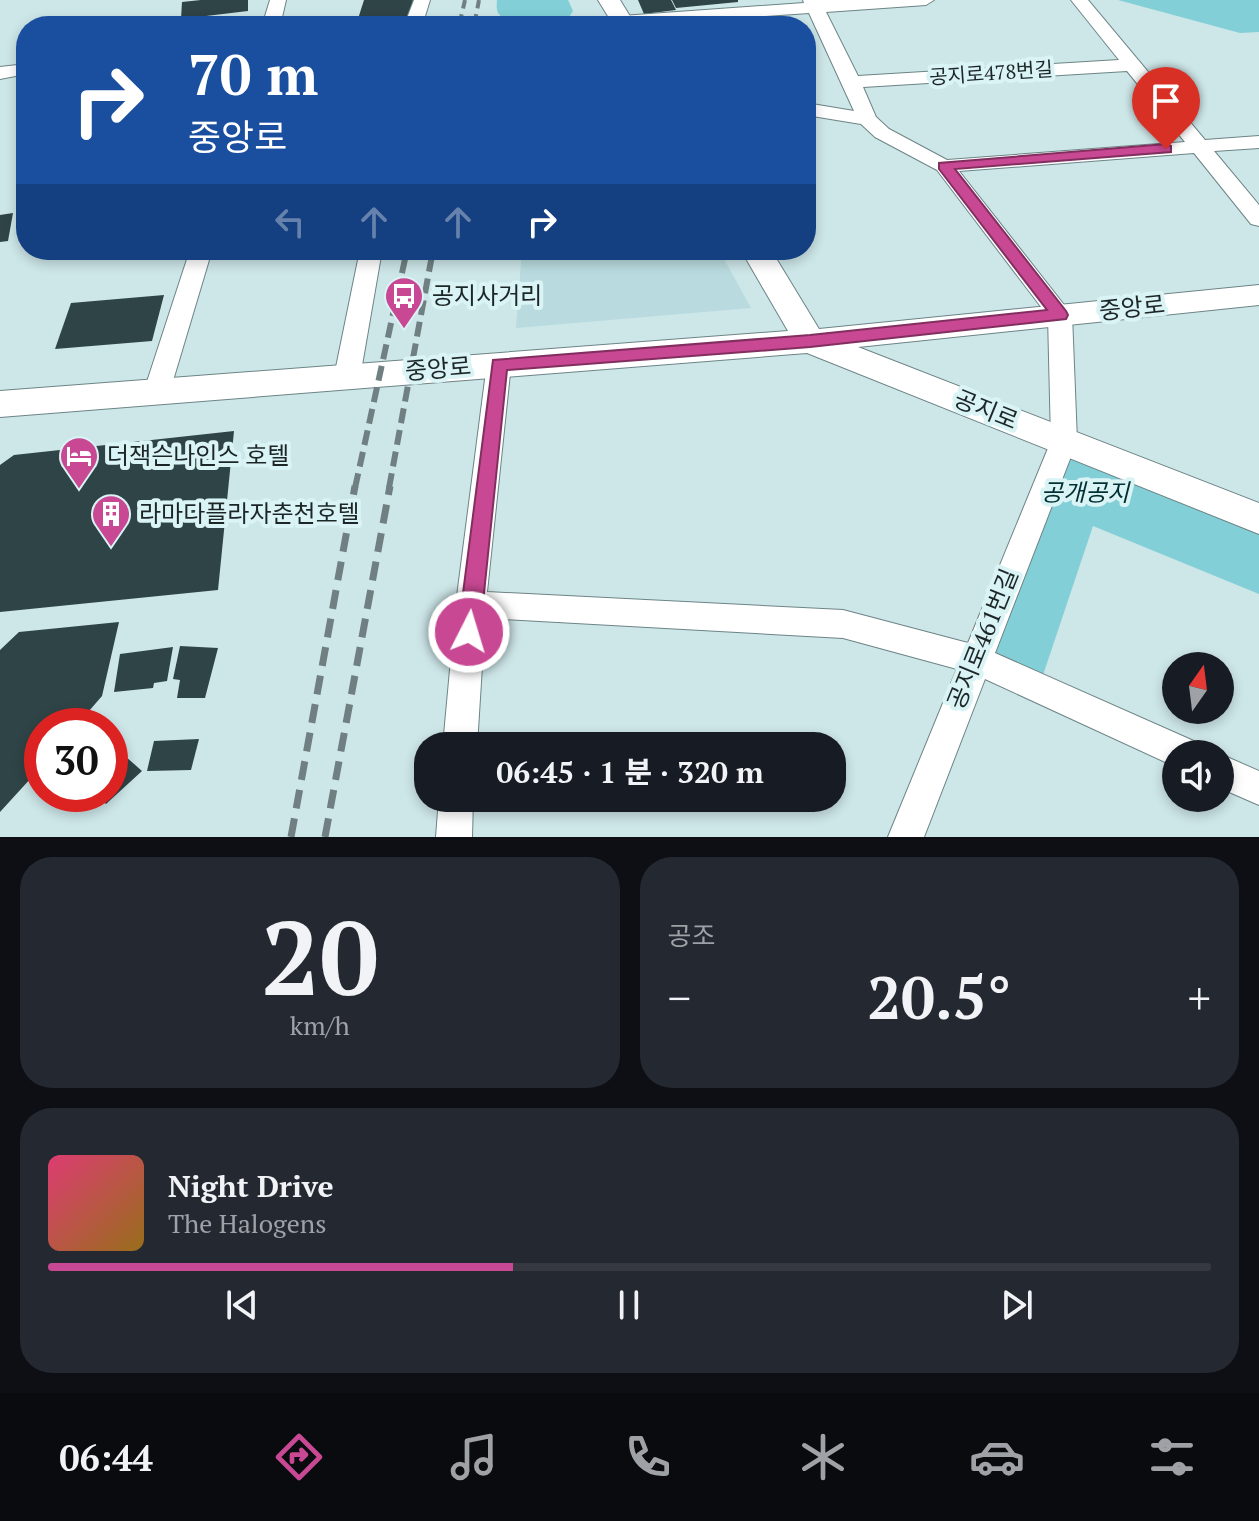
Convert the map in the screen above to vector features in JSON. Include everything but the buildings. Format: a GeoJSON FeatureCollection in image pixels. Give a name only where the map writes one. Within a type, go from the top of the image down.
{"type":"FeatureCollection","features":[{"type":"Feature","properties":{"kind":"street"},"geometry":{"type":"LineString","coordinates":[[696,16],[812,3],[926,0]]}},
{"type":"Feature","properties":{"kind":"street"},"geometry":{"type":"LineString","coordinates":[[1079,0],[1259,219]]}},
{"type":"Feature","properties":{"kind":"street"},"geometry":{"type":"LineString","coordinates":[[812,3],[867,119],[882,133],[944,166],[1060,315],[1064,441]]}},
{"type":"Feature","properties":{"kind":"street","name":"공지로478번길"},"geometry":{"type":"LineString","coordinates":[[852,82],[1130,65]]}},
{"type":"Feature","properties":{"kind":"street"},"geometry":{"type":"LineString","coordinates":[[816,111],[867,119]]}},
{"type":"Feature","properties":{"kind":"street"},"geometry":{"type":"LineString","coordinates":[[944,166],[1259,142]]}},
{"type":"Feature","properties":{"kind":"street"},"geometry":{"type":"LineString","coordinates":[[156,394],[198,260]]}},
{"type":"Feature","properties":{"kind":"street"},"geometry":{"type":"LineString","coordinates":[[347,377],[369,260]]}},
{"type":"Feature","properties":{"kind":"street"},"geometry":{"type":"LineString","coordinates":[[762,260],[810,341]]}},
{"type":"Feature","properties":{"kind":"street","name":"중앙로"},"geometry":{"type":"LineString","coordinates":[[0,404],[810,341],[1259,295]]}},
{"type":"Feature","properties":{"kind":"street","name":"공지로"},"geometry":{"type":"LineString","coordinates":[[810,341],[1259,519]]}},
{"type":"Feature","properties":{"kind":"street"},"geometry":{"type":"LineString","coordinates":[[461,732],[471,604],[499,364]]}},
{"type":"Feature","properties":{"kind":"street"},"geometry":{"type":"LineString","coordinates":[[0,379],[64,399]]}},
{"type":"Feature","properties":{"kind":"street"},"geometry":{"type":"LineString","coordinates":[[0,417],[64,399]]}},
{"type":"Feature","properties":{"kind":"street","name":"공지로461번길"},"geometry":{"type":"LineString","coordinates":[[906,837],[974,659],[1064,441]]}},
{"type":"Feature","properties":{"kind":"street"},"geometry":{"type":"LineString","coordinates":[[471,604],[843,624],[974,659],[1162,744]]}},
{"type":"Feature","properties":{"kind":"street"},"geometry":{"type":"LineString","coordinates":[[1234,777],[1259,788]]}},
{"type":"Feature","properties":{"kind":"street"},"geometry":{"type":"LineString","coordinates":[[454,837],[455,812]]}},
{"type":"Feature","properties":{"kind":"shaded area"},"geometry":{"type":"Polygon","coordinates":[[[521,260],[725,260],[751,308],[516,328],[521,260]]]}},
{"type":"Feature","properties":{"kind":"green space"},"geometry":{"type":"Polygon","coordinates":[[[497,0],[568,0],[573,11],[570,16],[501,16],[497,0]]]}},
{"type":"Feature","properties":{"kind":"green space"},"geometry":{"type":"Polygon","coordinates":[[[1118,0],[1259,0],[1259,32],[1240,33],[1118,0]]]}},
{"type":"Feature","properties":{"kind":"green space","name":"공개공지"},"geometry":{"type":"Polygon","coordinates":[[[1065,449],[1259,525],[1259,594],[1093,526],[1040,684],[986,658],[1065,449]]]}},
{"type":"Feature","properties":{"kind":"railway"},"geometry":{"type":"LineString","coordinates":[[461,16],[465,0]]}},
{"type":"Feature","properties":{"kind":"railway"},"geometry":{"type":"LineString","coordinates":[[476,16],[479,0]]}},
{"type":"Feature","properties":{"kind":"railway"},"geometry":{"type":"LineString","coordinates":[[355,488],[405,260]]}},
{"type":"Feature","properties":{"kind":"railway"},"geometry":{"type":"LineString","coordinates":[[389,488],[431,260]]}},
{"type":"Feature","properties":{"kind":"railway"},"geometry":{"type":"LineString","coordinates":[[291,837],[355,486]]}},
{"type":"Feature","properties":{"kind":"railway"},"geometry":{"type":"LineString","coordinates":[[325,837],[390,486]]}},
{"type":"Feature","properties":{"kind":"place","name":"공지사거리"},"geometry":{"type":"Point","coordinates":[404,330]}},
{"type":"Feature","properties":{"kind":"place","name":"더잭슨나인스 호텔"},"geometry":{"type":"Point","coordinates":[79,490]}},
{"type":"Feature","properties":{"kind":"place","name":"라마다플라자춘천호텔"},"geometry":{"type":"Point","coordinates":[111,548]}},
{"type":"Feature","properties":{"kind":"route"},"geometry":{"type":"LineString","coordinates":[[469,632],[499,364],[810,341],[1060,315],[944,166],[1166,149]]}}]}
